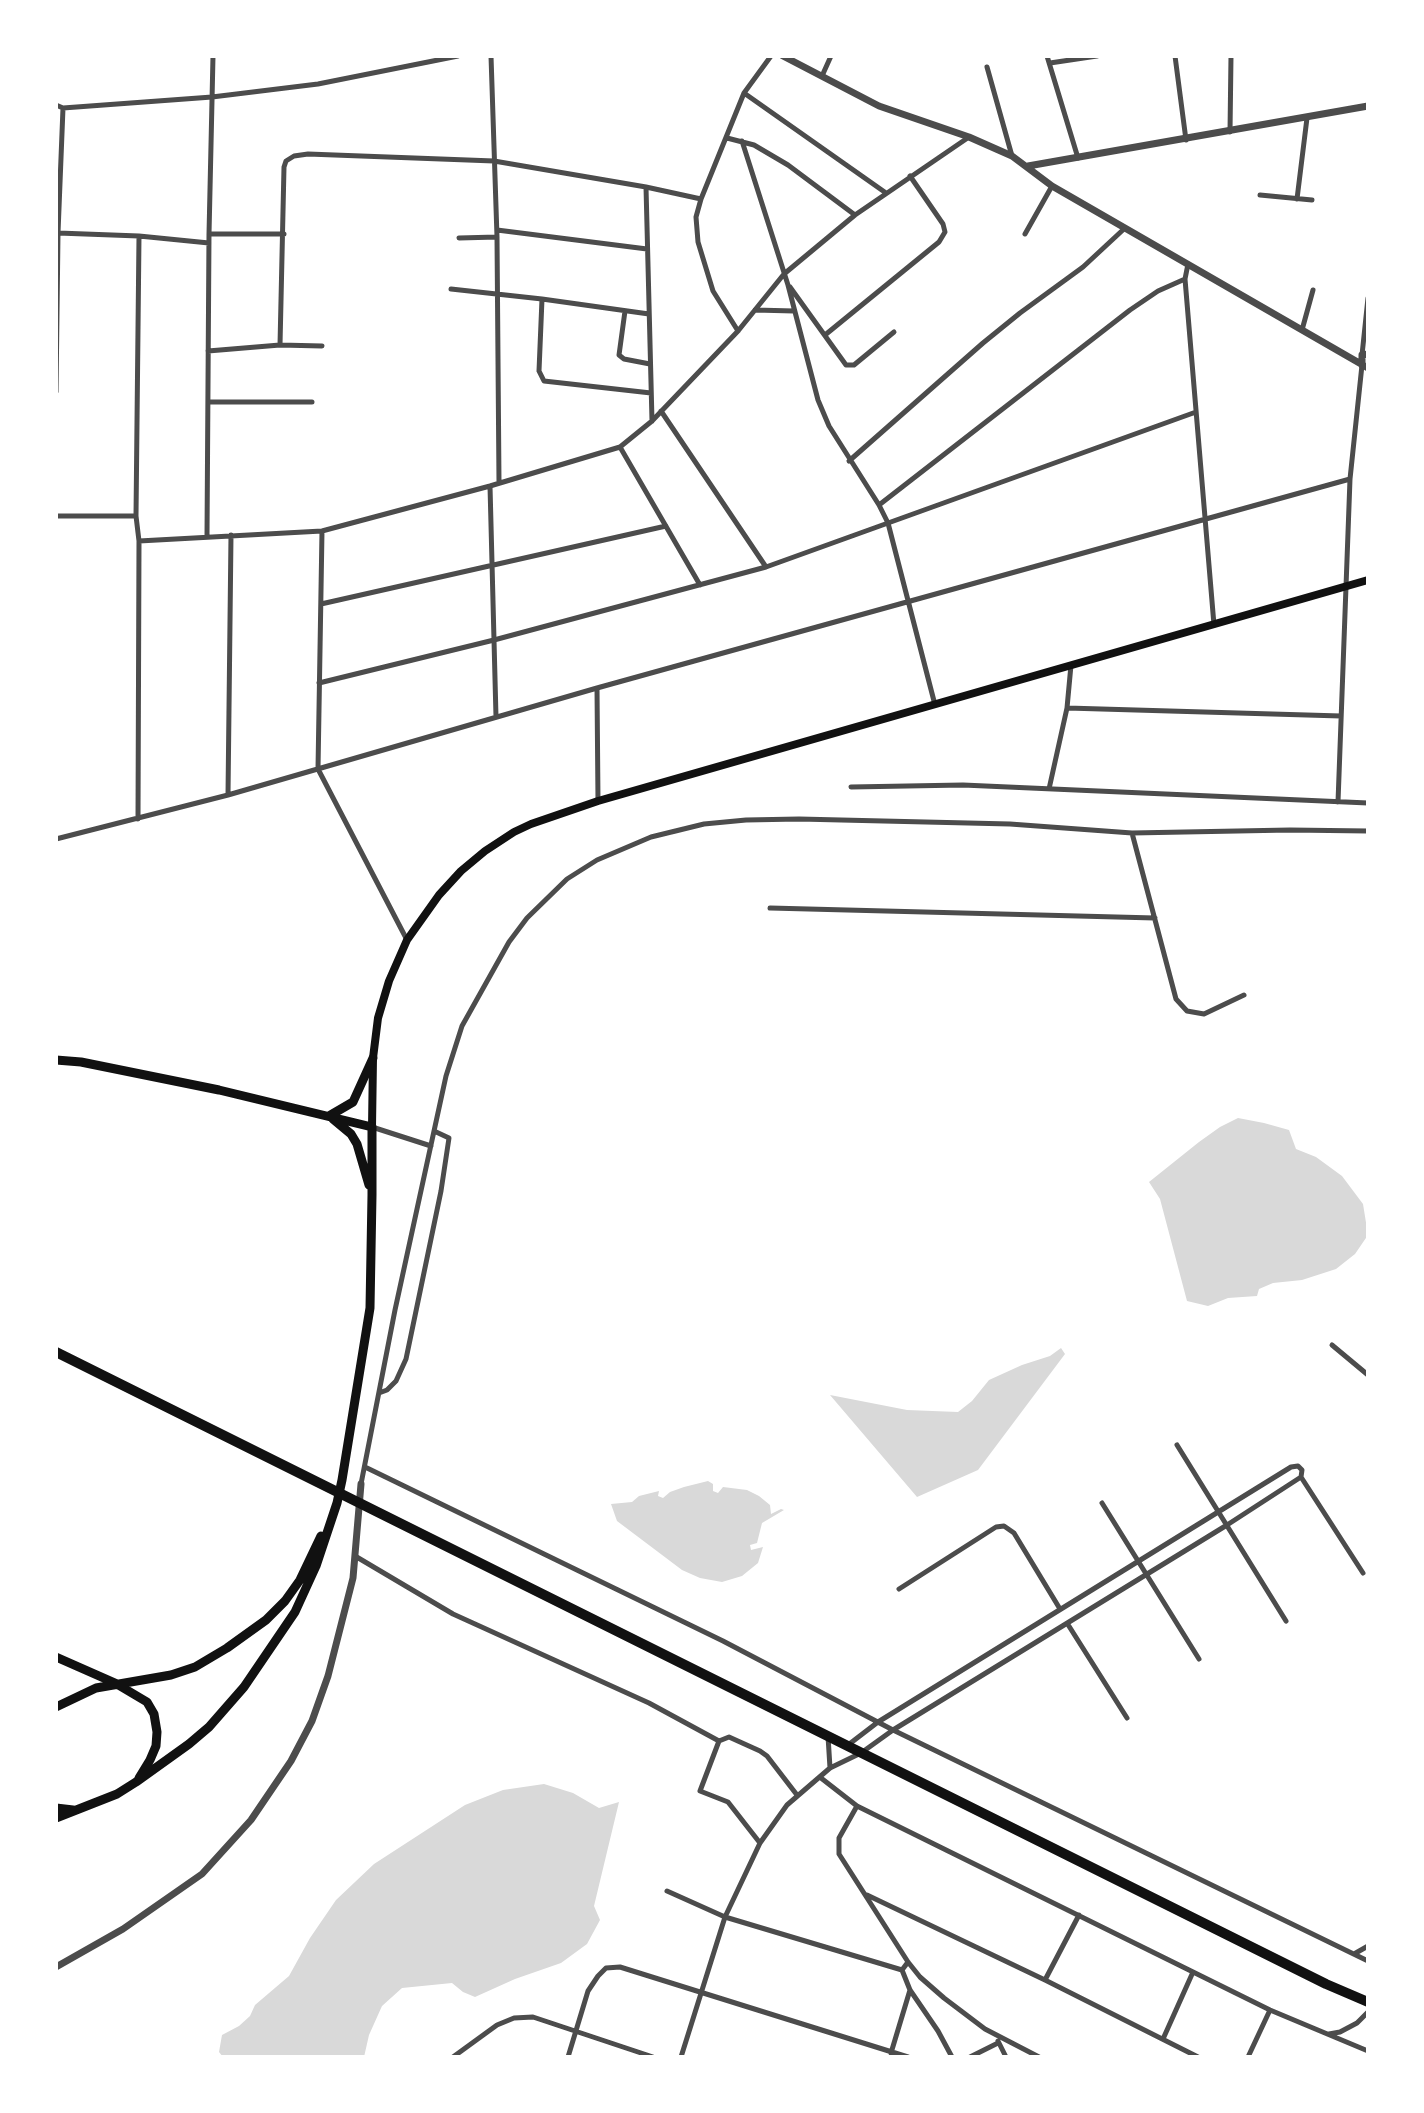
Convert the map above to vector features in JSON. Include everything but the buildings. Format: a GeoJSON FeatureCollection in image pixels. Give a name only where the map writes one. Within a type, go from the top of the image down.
{"type":"FeatureCollection","features":[{"type":"Feature","properties":{"kind":"highway"},"geometry":{"type":"LineString","coordinates":[[56,1352],[1326,1984],[1368,2002]]}},
{"type":"Feature","properties":{"kind":"main road"},"geometry":{"type":"LineString","coordinates":[[56,1818],[117,1794],[209,1727],[244,1688],[295,1612],[316,1566],[337,1503],[370,1308],[373,1058],[378,1018],[389,981],[407,940],[439,895],[461,871],[485,851],[531,824],[598,801],[1368,580]]}},
{"type":"Feature","properties":{"kind":"main road"},"geometry":{"type":"LineString","coordinates":[[329,1116],[353,1102],[373,1058]]}},
{"type":"Feature","properties":{"kind":"main road"},"geometry":{"type":"LineString","coordinates":[[56,1059],[206,1087],[372,1127]]}},
{"type":"Feature","properties":{"kind":"main road"},"geometry":{"type":"LineString","coordinates":[[329,1116],[351,1135],[357,1144],[372,1195]]}},
{"type":"Feature","properties":{"kind":"main road"},"geometry":{"type":"LineString","coordinates":[[56,1707],[115,1682],[171,1675],[195,1667],[266,1620],[285,1601],[300,1580],[337,1503]]}},
{"type":"Feature","properties":{"kind":"main road"},"geometry":{"type":"LineString","coordinates":[[56,1657],[115,1682],[147,1702],[154,1714],[156,1746],[136,1782]]}},
{"type":"Feature","properties":{"kind":"main road"},"geometry":{"type":"LineString","coordinates":[[56,1808],[79,1811]]}},
{"type":"Feature","properties":{"kind":"street"},"geometry":{"type":"LineString","coordinates":[[207,536],[213,56]]}},
{"type":"Feature","properties":{"kind":"street"},"geometry":{"type":"LineString","coordinates":[[56,105],[63,108],[212,97],[318,85],[458,56]]}},
{"type":"Feature","properties":{"kind":"street"},"geometry":{"type":"LineString","coordinates":[[491,56],[497,234],[499,482]]}},
{"type":"Feature","properties":{"kind":"street"},"geometry":{"type":"LineString","coordinates":[[738,331],[713,291],[698,242],[696,217],[744,93],[771,56]]}},
{"type":"Feature","properties":{"kind":"street"},"geometry":{"type":"LineString","coordinates":[[783,56],[879,106],[969,137],[1012,156],[1052,186],[1365,367]]}},
{"type":"Feature","properties":{"kind":"street"},"geometry":{"type":"LineString","coordinates":[[822,76],[831,56]]}},
{"type":"Feature","properties":{"kind":"street"},"geometry":{"type":"LineString","coordinates":[[1047,56],[1078,159]]}},
{"type":"Feature","properties":{"kind":"street"},"geometry":{"type":"LineString","coordinates":[[1050,64],[1097,56]]}},
{"type":"Feature","properties":{"kind":"street"},"geometry":{"type":"LineString","coordinates":[[1175,56],[1186,140]]}},
{"type":"Feature","properties":{"kind":"street"},"geometry":{"type":"LineString","coordinates":[[1230,132],[1231,56]]}},
{"type":"Feature","properties":{"kind":"street"},"geometry":{"type":"LineString","coordinates":[[987,66],[1012,156]]}},
{"type":"Feature","properties":{"kind":"street"},"geometry":{"type":"LineString","coordinates":[[744,93],[886,193]]}},
{"type":"Feature","properties":{"kind":"street"},"geometry":{"type":"LineString","coordinates":[[1028,166],[1368,106]]}},
{"type":"Feature","properties":{"kind":"street"},"geometry":{"type":"LineString","coordinates":[[56,392],[63,108]]}},
{"type":"Feature","properties":{"kind":"street"},"geometry":{"type":"LineString","coordinates":[[1297,199],[1307,118]]}},
{"type":"Feature","properties":{"kind":"street"},"geometry":{"type":"LineString","coordinates":[[139,541],[322,531],[490,486],[620,447],[652,421],[738,331],[783,274],[855,215],[969,137]]}},
{"type":"Feature","properties":{"kind":"street"},"geometry":{"type":"LineString","coordinates":[[727,138],[754,145],[788,165],[855,215]]}},
{"type":"Feature","properties":{"kind":"street"},"geometry":{"type":"LineString","coordinates":[[742,141],[788,285],[818,400],[829,426],[888,523],[935,705]]}},
{"type":"Feature","properties":{"kind":"street"},"geometry":{"type":"LineString","coordinates":[[280,345],[286,161],[293,156],[309,154],[494,161],[701,199]]}},
{"type":"Feature","properties":{"kind":"street"},"geometry":{"type":"LineString","coordinates":[[825,335],[939,242],[945,232],[943,224],[910,176]]}},
{"type":"Feature","properties":{"kind":"street"},"geometry":{"type":"LineString","coordinates":[[1025,234],[1052,186]]}},
{"type":"Feature","properties":{"kind":"street"},"geometry":{"type":"LineString","coordinates":[[646,187],[652,421]]}},
{"type":"Feature","properties":{"kind":"street"},"geometry":{"type":"LineString","coordinates":[[1260,195],[1312,200]]}},
{"type":"Feature","properties":{"kind":"street"},"geometry":{"type":"LineString","coordinates":[[849,461],[983,343],[1083,267],[1125,228]]}},
{"type":"Feature","properties":{"kind":"street"},"geometry":{"type":"LineString","coordinates":[[58,233],[139,236],[209,243]]}},
{"type":"Feature","properties":{"kind":"street"},"geometry":{"type":"LineString","coordinates":[[209,234],[284,234]]}},
{"type":"Feature","properties":{"kind":"street"},"geometry":{"type":"LineString","coordinates":[[459,238],[497,234],[647,250]]}},
{"type":"Feature","properties":{"kind":"street"},"geometry":{"type":"LineString","coordinates":[[138,819],[139,541],[136,516],[139,236]]}},
{"type":"Feature","properties":{"kind":"street"},"geometry":{"type":"LineString","coordinates":[[1188,264],[1185,279],[1214,625]]}},
{"type":"Feature","properties":{"kind":"street"},"geometry":{"type":"LineString","coordinates":[[879,505],[1130,310],[1158,291],[1185,279]]}},
{"type":"Feature","properties":{"kind":"street"},"geometry":{"type":"LineString","coordinates":[[788,285],[846,365],[851,366],[894,332]]}},
{"type":"Feature","properties":{"kind":"street"},"geometry":{"type":"LineString","coordinates":[[451,289],[649,314]]}},
{"type":"Feature","properties":{"kind":"street"},"geometry":{"type":"LineString","coordinates":[[1302,330],[1313,290]]}},
{"type":"Feature","properties":{"kind":"street"},"geometry":{"type":"LineString","coordinates":[[1338,802],[1350,479],[1365,367],[1368,298]]}},
{"type":"Feature","properties":{"kind":"street"},"geometry":{"type":"LineString","coordinates":[[542,299],[539,371],[544,381],[651,393]]}},
{"type":"Feature","properties":{"kind":"street"},"geometry":{"type":"LineString","coordinates":[[755,310],[794,311]]}},
{"type":"Feature","properties":{"kind":"street"},"geometry":{"type":"LineString","coordinates":[[625,311],[619,355],[624,359],[650,364]]}},
{"type":"Feature","properties":{"kind":"street"},"geometry":{"type":"LineString","coordinates":[[208,351],[280,345],[321,346]]}},
{"type":"Feature","properties":{"kind":"street"},"geometry":{"type":"LineString","coordinates":[[208,402],[312,402]]}},
{"type":"Feature","properties":{"kind":"street"},"geometry":{"type":"LineString","coordinates":[[661,411],[766,567]]}},
{"type":"Feature","properties":{"kind":"street"},"geometry":{"type":"LineString","coordinates":[[319,683],[494,640],[766,567],[1196,412]]}},
{"type":"Feature","properties":{"kind":"street"},"geometry":{"type":"LineString","coordinates":[[620,447],[700,585]]}},
{"type":"Feature","properties":{"kind":"street"},"geometry":{"type":"LineString","coordinates":[[56,839],[228,795],[597,688],[1350,479]]}},
{"type":"Feature","properties":{"kind":"street"},"geometry":{"type":"LineString","coordinates":[[490,486],[496,717]]}},
{"type":"Feature","properties":{"kind":"street"},"geometry":{"type":"LineString","coordinates":[[56,516],[136,516]]}},
{"type":"Feature","properties":{"kind":"street"},"geometry":{"type":"LineString","coordinates":[[321,604],[666,526]]}},
{"type":"Feature","properties":{"kind":"street"},"geometry":{"type":"LineString","coordinates":[[322,531],[318,769],[407,940]]}},
{"type":"Feature","properties":{"kind":"street"},"geometry":{"type":"LineString","coordinates":[[228,795],[231,535]]}},
{"type":"Feature","properties":{"kind":"street"},"geometry":{"type":"LineString","coordinates":[[1049,789],[1067,708],[1071,665]]}},
{"type":"Feature","properties":{"kind":"street"},"geometry":{"type":"LineString","coordinates":[[597,688],[598,801]]}},
{"type":"Feature","properties":{"kind":"street"},"geometry":{"type":"LineString","coordinates":[[1067,708],[1341,716]]}},
{"type":"Feature","properties":{"kind":"street"},"geometry":{"type":"LineString","coordinates":[[851,787],[963,785],[1368,803]]}},
{"type":"Feature","properties":{"kind":"street"},"geometry":{"type":"LineString","coordinates":[[56,1967],[123,1929],[202,1874],[251,1820],[291,1761],[312,1721],[328,1676],[354,1578],[361,1484],[446,1076],[462,1026],[509,942],[527,918],[567,879],[597,860],[672,830],[746,820],[825,819],[1010,824],[1132,833],[1368,831]]}},
{"type":"Feature","properties":{"kind":"street"},"geometry":{"type":"LineString","coordinates":[[1132,833],[1176,999],[1187,1011],[1204,1014],[1244,995]]}},
{"type":"Feature","properties":{"kind":"street"},"geometry":{"type":"LineString","coordinates":[[770,908],[1155,918]]}},
{"type":"Feature","properties":{"kind":"street"},"geometry":{"type":"LineString","coordinates":[[372,1127],[431,1146]]}},
{"type":"Feature","properties":{"kind":"street"},"geometry":{"type":"LineString","coordinates":[[379,1393],[387,1390],[396,1381],[405,1359],[436,1217],[449,1138],[434,1131]]}},
{"type":"Feature","properties":{"kind":"street"},"geometry":{"type":"LineString","coordinates":[[1332,1345],[1368,1375]]}},
{"type":"Feature","properties":{"kind":"street"},"geometry":{"type":"LineString","coordinates":[[1177,1445],[1286,1621]]}},
{"type":"Feature","properties":{"kind":"street"},"geometry":{"type":"LineString","coordinates":[[848,1745],[878,1722],[1291,1467],[1298,1466],[1302,1470],[1301,1477],[1363,1573]]}},
{"type":"Feature","properties":{"kind":"street"},"geometry":{"type":"LineString","coordinates":[[365,1467],[723,1641],[892,1730],[1368,1961]]}},
{"type":"Feature","properties":{"kind":"street"},"geometry":{"type":"LineString","coordinates":[[681,2057],[724,1917],[760,1843],[787,1805],[830,1768],[861,1753],[892,1730],[1301,1477]]}},
{"type":"Feature","properties":{"kind":"street"},"geometry":{"type":"LineString","coordinates":[[1102,1503],[1199,1660]]}},
{"type":"Feature","properties":{"kind":"street"},"geometry":{"type":"LineString","coordinates":[[899,1589],[996,1527],[1004,1526],[1014,1533],[1060,1609]]}},
{"type":"Feature","properties":{"kind":"street"},"geometry":{"type":"LineString","coordinates":[[355,1556],[453,1614],[649,1703],[719,1741]]}},
{"type":"Feature","properties":{"kind":"street"},"geometry":{"type":"LineString","coordinates":[[1067,1623],[1127,1718]]}},
{"type":"Feature","properties":{"kind":"street"},"geometry":{"type":"LineString","coordinates":[[828,1736],[830,1768]]}},
{"type":"Feature","properties":{"kind":"street"},"geometry":{"type":"LineString","coordinates":[[760,1843],[728,1802],[700,1791],[719,1741],[729,1737],[760,1751],[767,1756],[797,1796]]}},
{"type":"Feature","properties":{"kind":"street"},"geometry":{"type":"LineString","coordinates":[[821,1778],[857,1806],[1270,2010],[1368,2051]]}},
{"type":"Feature","properties":{"kind":"street"},"geometry":{"type":"LineString","coordinates":[[857,1806],[839,1838],[838,1846],[843,1863],[867,1895],[908,1962],[920,1977],[944,1998],[998,2040],[1039,2057]]}},
{"type":"Feature","properties":{"kind":"street"},"geometry":{"type":"LineString","coordinates":[[667,1891],[724,1917],[902,1970]]}},
{"type":"Feature","properties":{"kind":"street"},"geometry":{"type":"LineString","coordinates":[[867,1895],[1198,2057]]}},
{"type":"Feature","properties":{"kind":"street"},"geometry":{"type":"LineString","coordinates":[[1045,1980],[1079,1915]]}},
{"type":"Feature","properties":{"kind":"street"},"geometry":{"type":"LineString","coordinates":[[1354,1954],[1368,1946]]}},
{"type":"Feature","properties":{"kind":"street"},"geometry":{"type":"LineString","coordinates":[[902,1970],[908,1962]]}},
{"type":"Feature","properties":{"kind":"street"},"geometry":{"type":"LineString","coordinates":[[568,2057],[588,1991],[606,1968],[620,1967],[908,2057]]}},
{"type":"Feature","properties":{"kind":"street"},"geometry":{"type":"LineString","coordinates":[[902,1970],[909,1990],[938,2031],[952,2057]]}},
{"type":"Feature","properties":{"kind":"street"},"geometry":{"type":"LineString","coordinates":[[1163,2039],[1193,1972]]}},
{"type":"Feature","properties":{"kind":"street"},"geometry":{"type":"LineString","coordinates":[[891,2053],[909,1990]]}},
{"type":"Feature","properties":{"kind":"street"},"geometry":{"type":"LineString","coordinates":[[1248,2057],[1270,2010]]}},
{"type":"Feature","properties":{"kind":"street"},"geometry":{"type":"LineString","coordinates":[[1327,2035],[1357,2023],[1368,2012]]}},
{"type":"Feature","properties":{"kind":"street"},"geometry":{"type":"LineString","coordinates":[[453,2057],[497,2025],[514,2018],[533,2017],[653,2057]]}},
{"type":"Feature","properties":{"kind":"street"},"geometry":{"type":"LineString","coordinates":[[970,2057],[998,2040]]}},
{"type":"Feature","properties":{"kind":"street"},"geometry":{"type":"LineString","coordinates":[[998,2040],[1006,2057]]}},
{"type":"Feature","properties":{"kind":"shaded area"},"geometry":{"type":"Polygon","coordinates":[[[1238,1118],[1289,1130],[1296,1149],[1316,1157],[1342,1176],[1363,1204],[1368,1235],[1355,1254],[1336,1269],[1302,1280],[1273,1283],[1259,1289],[1257,1296],[1228,1298],[1208,1306],[1187,1301],[1160,1199],[1149,1182],[1199,1142],[1238,1118]]]}},
{"type":"Feature","properties":{"kind":"shaded area"},"geometry":{"type":"Polygon","coordinates":[[[1061,1348],[1065,1354],[978,1470],[917,1497],[830,1395],[907,1410],[958,1412],[972,1401],[989,1380],[1050,1356],[1061,1348]]]}},
{"type":"Feature","properties":{"kind":"shaded area"},"geometry":{"type":"Polygon","coordinates":[[[708,1481],[713,1484],[713,1491],[718,1493],[723,1487],[747,1490],[759,1496],[770,1505],[771,1514],[784,1510],[762,1523],[757,1543],[750,1545],[751,1550],[763,1547],[758,1563],[742,1576],[722,1582],[700,1578],[682,1570],[617,1521],[611,1504],[632,1502],[639,1496],[659,1491],[658,1496],[663,1498],[670,1492],[708,1481]]]}},
{"type":"Feature","properties":{"kind":"shaded area"},"geometry":{"type":"Polygon","coordinates":[[[544,1784],[573,1793],[599,1808],[619,1802],[594,1906],[600,1920],[587,1944],[561,1963],[475,1997],[452,1983],[402,1988],[382,2006],[369,2035],[364,2057],[223,2057],[219,2052],[222,2035],[239,2026],[250,2016],[255,2005],[289,1976],[310,1938],[336,1900],[374,1864],[465,1805],[503,1790],[544,1784]]]}}]}
